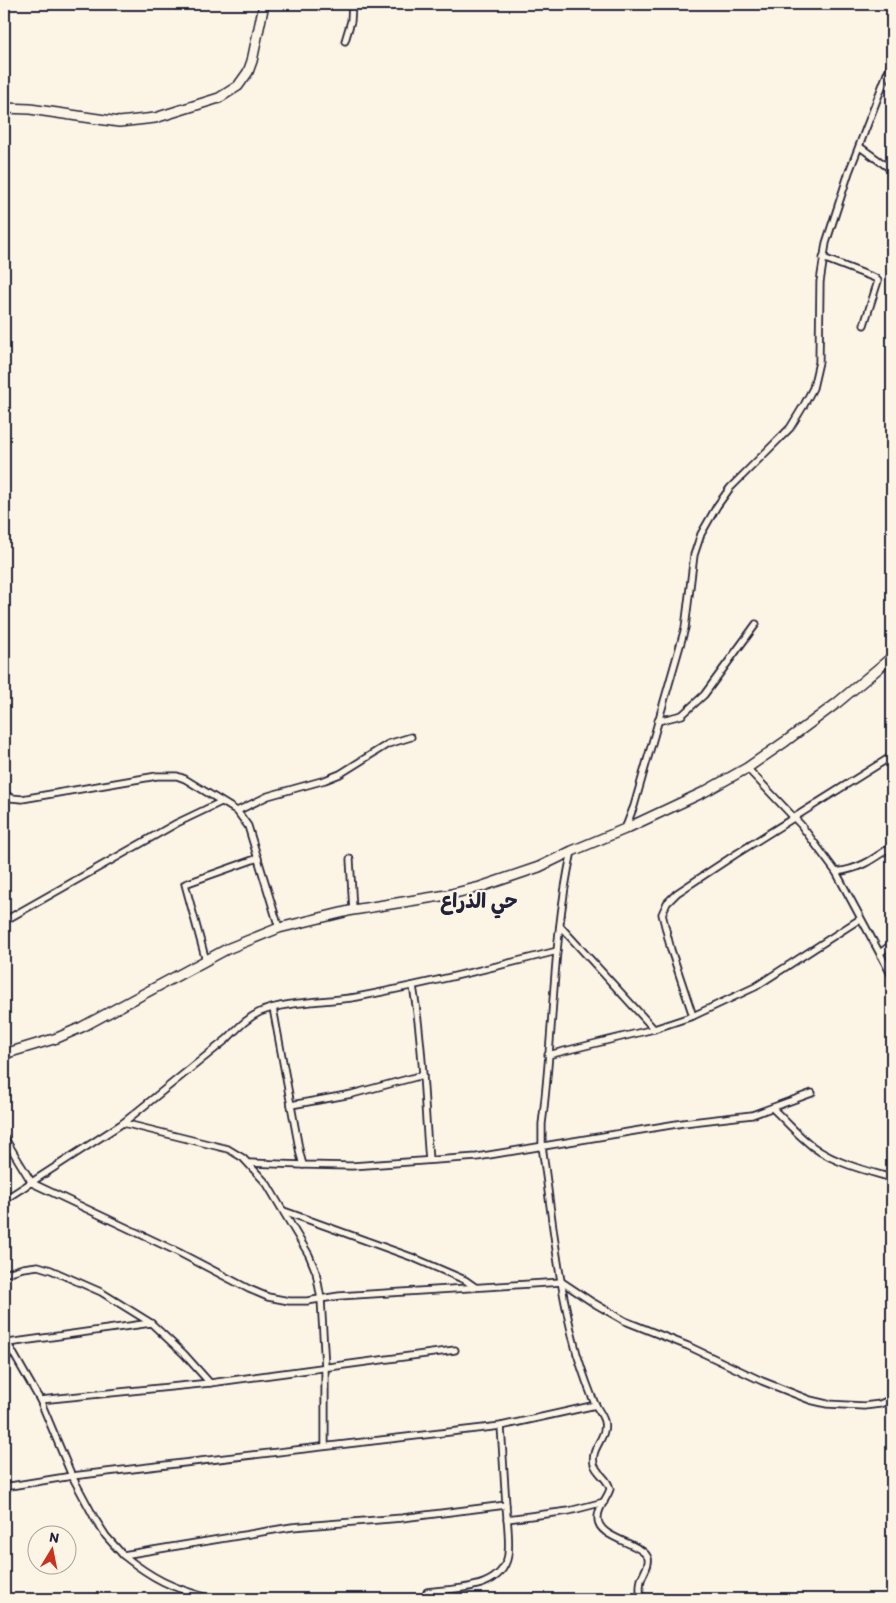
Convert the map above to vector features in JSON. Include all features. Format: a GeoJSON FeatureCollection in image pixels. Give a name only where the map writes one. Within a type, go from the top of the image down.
{"type":"FeatureCollection","features":[{"type":"Feature","properties":{"kind":"main road"},"geometry":{"type":"LineString","coordinates":[[4,108],[48,111],[118,122],[155,118],[219,98],[238,86],[248,72],[264,4]]}},
{"type":"Feature","properties":{"kind":"main road"},"geometry":{"type":"LineString","coordinates":[[4,1054],[57,1038],[82,1027],[206,961],[248,940],[279,928],[353,910],[480,888],[539,867],[625,829],[704,792],[747,768],[837,703],[892,657]]}},
{"type":"Feature","properties":{"kind":"street"},"geometry":{"type":"LineString","coordinates":[[344,40],[351,21],[352,4]]}},
{"type":"Feature","properties":{"kind":"street"},"geometry":{"type":"LineString","coordinates":[[625,829],[634,806],[685,628],[694,555],[701,534],[730,488],[790,428],[813,388],[819,362],[820,282],[823,258],[832,223],[892,61]]}},
{"type":"Feature","properties":{"kind":"street"},"geometry":{"type":"LineString","coordinates":[[860,147],[892,170]]}},
{"type":"Feature","properties":{"kind":"street"},"geometry":{"type":"LineString","coordinates":[[823,258],[875,278],[878,281],[864,325]]}},
{"type":"Feature","properties":{"kind":"street"},"geometry":{"type":"LineString","coordinates":[[658,721],[682,715],[704,695],[756,624]]}},
{"type":"Feature","properties":{"kind":"street"},"geometry":{"type":"LineString","coordinates":[[237,811],[268,796],[340,774],[388,744],[411,737]]}},
{"type":"Feature","properties":{"kind":"street"},"geometry":{"type":"LineString","coordinates":[[693,1016],[671,950],[662,914],[666,902],[793,817],[892,756]]}},
{"type":"Feature","properties":{"kind":"street"},"geometry":{"type":"LineString","coordinates":[[747,768],[793,817],[836,872],[892,976]]}},
{"type":"Feature","properties":{"kind":"street"},"geometry":{"type":"LineString","coordinates":[[4,793],[14,799],[22,799],[170,775],[185,779],[237,811],[248,826],[279,928]]}},
{"type":"Feature","properties":{"kind":"street"},"geometry":{"type":"LineString","coordinates":[[4,921],[177,823],[221,802]]}},
{"type":"Feature","properties":{"kind":"street"},"geometry":{"type":"LineString","coordinates":[[836,872],[852,870],[865,865],[892,846]]}},
{"type":"Feature","properties":{"kind":"street"},"geometry":{"type":"LineString","coordinates":[[572,851],[557,951],[542,1146],[568,1317],[578,1356],[596,1405],[602,1413],[604,1429],[595,1450],[594,1462],[595,1467],[607,1480],[610,1489],[598,1517],[598,1522],[608,1533],[637,1548],[647,1556],[647,1566],[641,1579],[641,1599]]}},
{"type":"Feature","properties":{"kind":"street"},"geometry":{"type":"LineString","coordinates":[[206,961],[185,884],[258,858]]}},
{"type":"Feature","properties":{"kind":"street"},"geometry":{"type":"LineString","coordinates":[[350,859],[353,910]]}},
{"type":"Feature","properties":{"kind":"street"},"geometry":{"type":"LineString","coordinates":[[548,1055],[693,1016],[755,987],[860,919]]}},
{"type":"Feature","properties":{"kind":"street"},"geometry":{"type":"LineString","coordinates":[[560,926],[654,1028]]}},
{"type":"Feature","properties":{"kind":"street"},"geometry":{"type":"LineString","coordinates":[[880,953],[892,944]]}},
{"type":"Feature","properties":{"kind":"street"},"geometry":{"type":"LineString","coordinates":[[4,1200],[123,1123],[227,1039],[242,1024],[258,1013],[273,1008],[355,997],[414,986],[557,951]]}},
{"type":"Feature","properties":{"kind":"street"},"geometry":{"type":"LineString","coordinates":[[414,986],[422,1042],[429,1160]]}},
{"type":"Feature","properties":{"kind":"street"},"geometry":{"type":"LineString","coordinates":[[273,1008],[303,1165]]}},
{"type":"Feature","properties":{"kind":"street"},"geometry":{"type":"LineString","coordinates":[[291,1105],[352,1094],[423,1075]]}},
{"type":"Feature","properties":{"kind":"street"},"geometry":{"type":"LineString","coordinates":[[250,1163],[352,1166],[477,1157],[683,1122],[752,1115],[812,1093]]}},
{"type":"Feature","properties":{"kind":"street"},"geometry":{"type":"LineString","coordinates":[[772,1108],[805,1141],[820,1151],[847,1164],[892,1178]]}},
{"type":"Feature","properties":{"kind":"street"},"geometry":{"type":"LineString","coordinates":[[123,1123],[228,1149],[240,1155],[250,1163],[267,1184],[284,1211],[309,1255],[316,1272],[325,1368],[325,1446]]}},
{"type":"Feature","properties":{"kind":"street"},"geometry":{"type":"LineString","coordinates":[[4,1137],[32,1183],[268,1297],[289,1301],[339,1296],[562,1282],[626,1321],[810,1400],[827,1404],[864,1406],[880,1404],[892,1399]]}},
{"type":"Feature","properties":{"kind":"street"},"geometry":{"type":"LineString","coordinates":[[284,1211],[414,1258],[465,1280],[475,1287]]}},
{"type":"Feature","properties":{"kind":"street"},"geometry":{"type":"LineString","coordinates":[[4,1274],[38,1266],[101,1292],[151,1323],[184,1354],[210,1383]]}},
{"type":"Feature","properties":{"kind":"street"},"geometry":{"type":"LineString","coordinates":[[8,1343],[151,1323]]}},
{"type":"Feature","properties":{"kind":"street"},"geometry":{"type":"LineString","coordinates":[[4,1337],[40,1400],[72,1476],[106,1536],[123,1555],[158,1580],[180,1591],[209,1598]]}},
{"type":"Feature","properties":{"kind":"street"},"geometry":{"type":"LineString","coordinates":[[40,1400],[210,1383],[456,1350]]}},
{"type":"Feature","properties":{"kind":"street"},"geometry":{"type":"LineString","coordinates":[[4,1487],[72,1476],[502,1426],[596,1405]]}},
{"type":"Feature","properties":{"kind":"street"},"geometry":{"type":"LineString","coordinates":[[427,1592],[480,1585],[499,1574],[505,1566],[508,1554],[502,1426]]}},
{"type":"Feature","properties":{"kind":"street"},"geometry":{"type":"LineString","coordinates":[[507,1519],[569,1511],[604,1502]]}},
{"type":"Feature","properties":{"kind":"street"},"geometry":{"type":"LineString","coordinates":[[123,1555],[292,1527],[392,1519],[506,1505]]}},
{"type":"Feature","properties":{"kind":"district","name":"حي الذراع"},"geometry":{"type":"Point","coordinates":[479,901]}}]}
